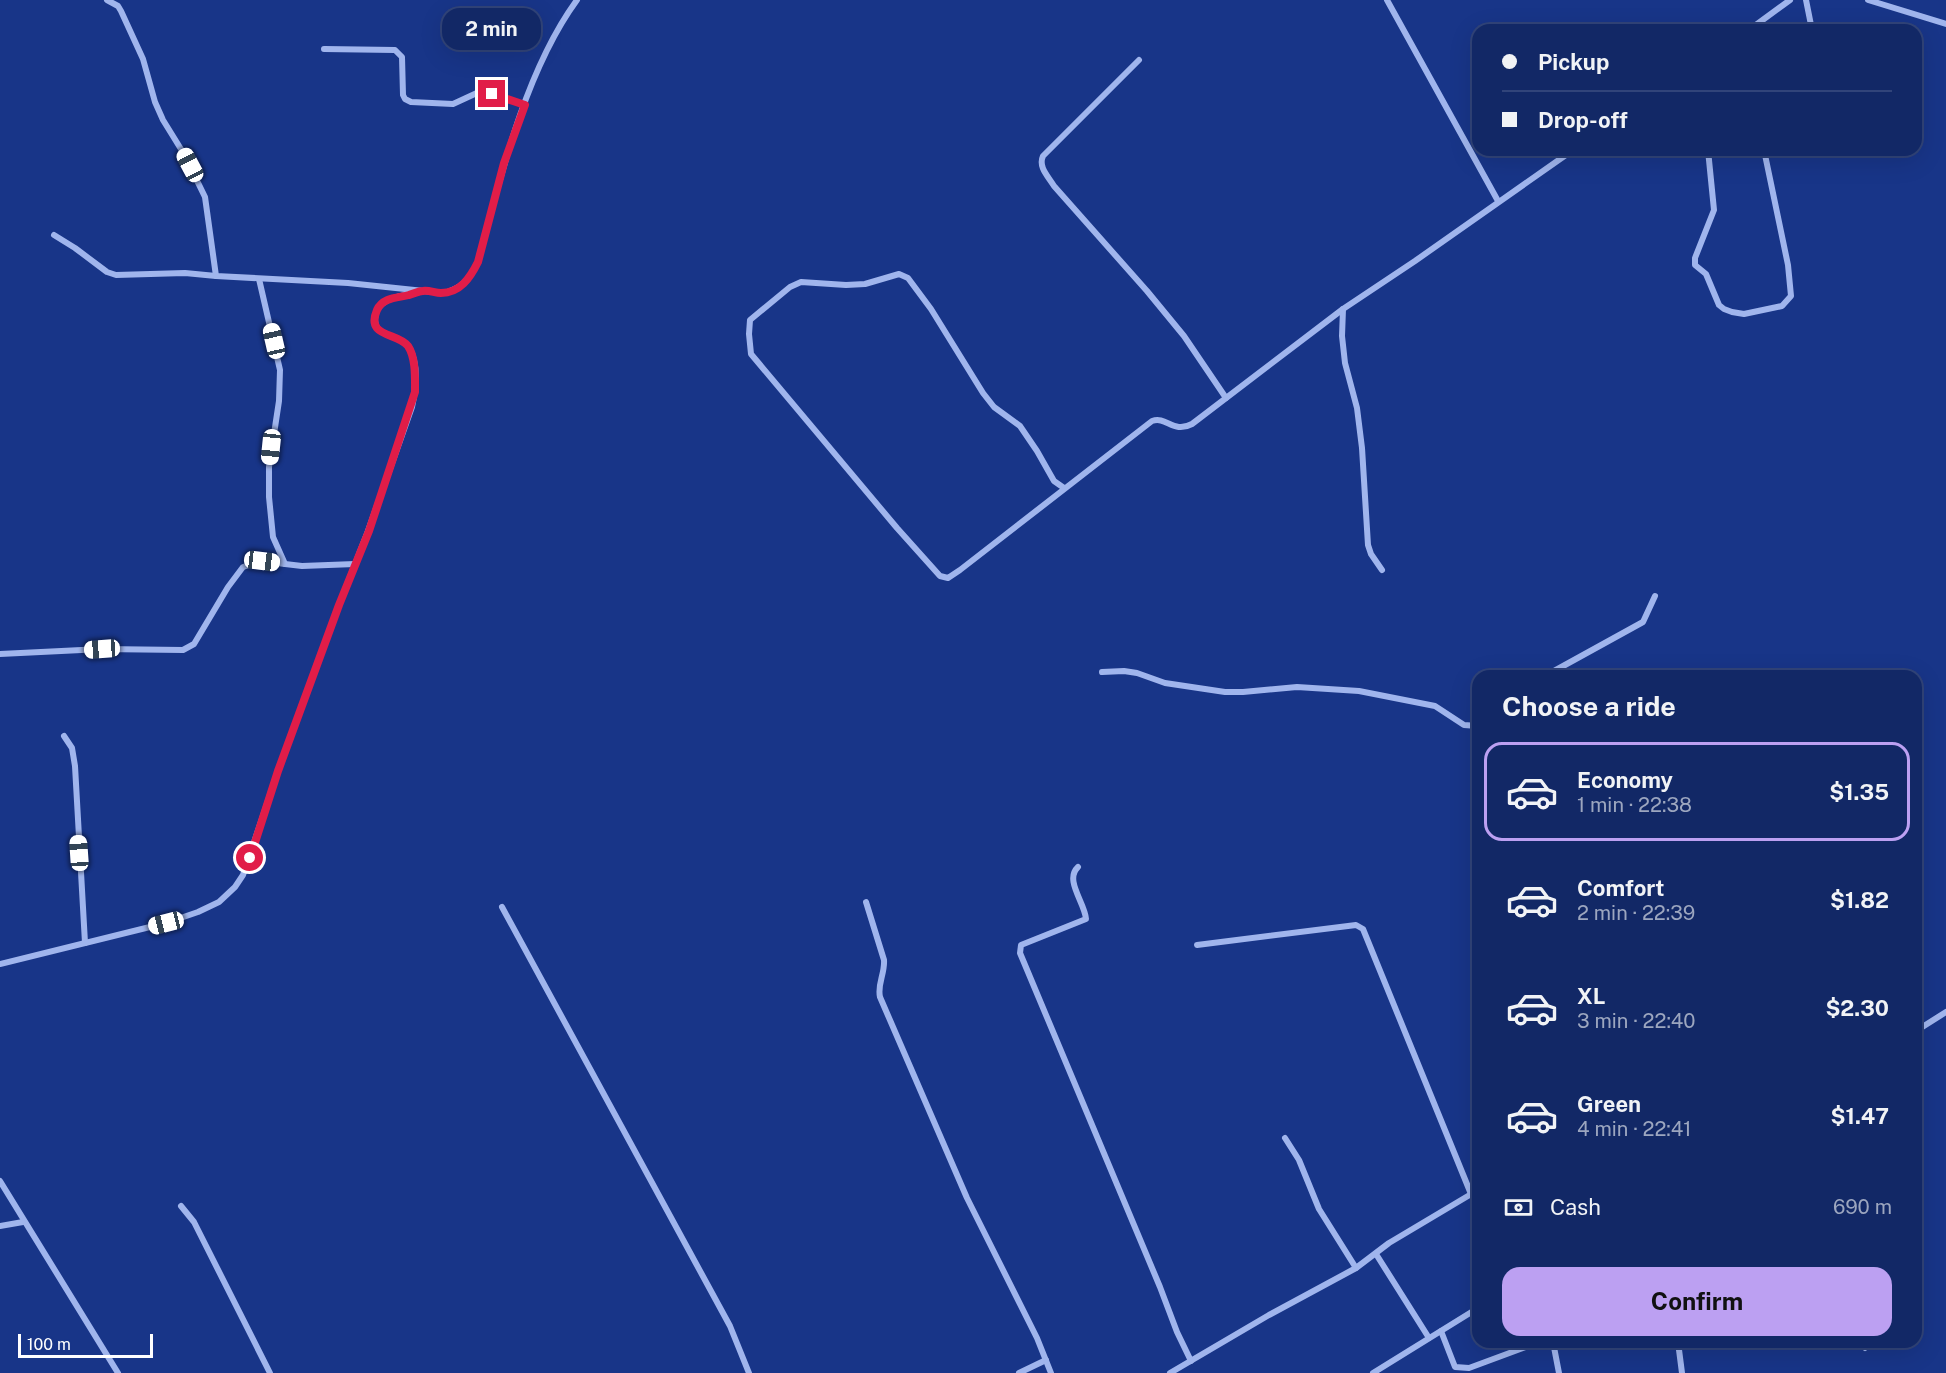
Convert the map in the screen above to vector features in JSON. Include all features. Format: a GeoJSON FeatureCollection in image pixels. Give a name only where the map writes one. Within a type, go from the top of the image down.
{"type":"FeatureCollection","features":[{"type":"Feature","properties":{"kind":"street"},"geometry":{"type":"LineString","coordinates":[[107,0],[119,3],[140,51],[155,102],[163,120],[196,176],[204,197],[216,276]]}},
{"type":"Feature","properties":{"kind":"street"},"geometry":{"type":"LineString","coordinates":[[54,235],[106,272],[116,275],[185,273],[348,283],[443,293],[455,291],[465,284],[478,262],[504,163],[541,63],[568,12],[578,0]]}},
{"type":"Feature","properties":{"kind":"street"},"geometry":{"type":"LineString","coordinates":[[1387,0],[1472,154]]}},
{"type":"Feature","properties":{"kind":"street"},"geometry":{"type":"LineString","coordinates":[[1757,24],[1790,0]]}},
{"type":"Feature","properties":{"kind":"street"},"geometry":{"type":"LineString","coordinates":[[1806,0],[1811,24]]}},
{"type":"Feature","properties":{"kind":"street"},"geometry":{"type":"LineString","coordinates":[[1868,0],[1946,24]]}},
{"type":"Feature","properties":{"kind":"street"},"geometry":{"type":"LineString","coordinates":[[324,49],[394,50],[402,57],[403,95],[411,102],[453,104],[479,92],[485,92],[525,105]]}},
{"type":"Feature","properties":{"kind":"street"},"geometry":{"type":"LineString","coordinates":[[1139,60],[1043,156],[1042,168],[1054,186],[1184,336],[1226,398]]}},
{"type":"Feature","properties":{"kind":"street"},"geometry":{"type":"LineString","coordinates":[[1473,156],[1498,201]]}},
{"type":"Feature","properties":{"kind":"street"},"geometry":{"type":"LineString","coordinates":[[1064,488],[1054,482],[1020,426],[994,407],[982,393],[931,309],[908,278],[898,274],[865,284],[846,285],[801,282],[790,287],[750,320],[748,325],[751,354],[897,528],[943,577],[948,578],[1152,421],[1160,420],[1174,427],[1187,426],[1343,309],[1564,156]]}},
{"type":"Feature","properties":{"kind":"street"},"geometry":{"type":"LineString","coordinates":[[1709,156],[1714,210],[1695,258],[1695,265],[1706,274],[1719,305],[1724,309],[1744,314],[1782,306],[1791,296],[1788,265],[1765,156]]}},
{"type":"Feature","properties":{"kind":"street"},"geometry":{"type":"LineString","coordinates":[[259,279],[280,370],[279,401],[269,467],[269,497],[273,537],[285,564]]}},
{"type":"Feature","properties":{"kind":"street"},"geometry":{"type":"LineString","coordinates":[[0,964],[166,923],[198,912],[219,902],[239,881],[250,858],[278,771],[369,531],[415,392],[416,377],[409,348],[404,342],[380,331],[376,327],[375,317],[378,308],[388,300],[423,291]]}},
{"type":"Feature","properties":{"kind":"street"},"geometry":{"type":"LineString","coordinates":[[1343,309],[1342,336],[1345,363],[1357,408],[1361,438],[1368,545],[1382,570]]}},
{"type":"Feature","properties":{"kind":"street"},"geometry":{"type":"LineString","coordinates":[[0,654],[102,649],[183,650],[194,644],[228,587],[243,567],[262,561],[302,566],[355,564]]}},
{"type":"Feature","properties":{"kind":"street"},"geometry":{"type":"LineString","coordinates":[[1556,670],[1643,622],[1655,596]]}},
{"type":"Feature","properties":{"kind":"street"},"geometry":{"type":"LineString","coordinates":[[1102,672],[1124,670],[1165,682],[1225,692],[1297,687],[1359,691],[1429,704],[1443,710],[1464,725],[1472,726]]}},
{"type":"Feature","properties":{"kind":"street"},"geometry":{"type":"LineString","coordinates":[[64,736],[72,748],[75,766],[85,943]]}},
{"type":"Feature","properties":{"kind":"street"},"geometry":{"type":"LineString","coordinates":[[1078,867],[1074,870],[1072,880],[1086,919],[1021,945],[1020,953],[1191,1361]]}},
{"type":"Feature","properties":{"kind":"street"},"geometry":{"type":"LineString","coordinates":[[866,902],[885,960],[885,968],[879,985],[880,997],[967,1198],[1037,1338],[1051,1373]]}},
{"type":"Feature","properties":{"kind":"street"},"geometry":{"type":"LineString","coordinates":[[502,907],[730,1326],[749,1373]]}},
{"type":"Feature","properties":{"kind":"street"},"geometry":{"type":"LineString","coordinates":[[1170,1373],[1269,1315],[1356,1268],[1389,1243],[1471,1194],[1363,929],[1356,926],[1197,945]]}},
{"type":"Feature","properties":{"kind":"street"},"geometry":{"type":"LineString","coordinates":[[1922,1027],[1946,1012]]}},
{"type":"Feature","properties":{"kind":"street"},"geometry":{"type":"LineString","coordinates":[[1285,1138],[1299,1160],[1318,1209],[1356,1268]]}},
{"type":"Feature","properties":{"kind":"street"},"geometry":{"type":"LineString","coordinates":[[0,1181],[117,1373]]}},
{"type":"Feature","properties":{"kind":"street"},"geometry":{"type":"LineString","coordinates":[[181,1206],[194,1222],[270,1373]]}},
{"type":"Feature","properties":{"kind":"street"},"geometry":{"type":"LineString","coordinates":[[0,1226],[23,1222]]}},
{"type":"Feature","properties":{"kind":"street"},"geometry":{"type":"LineString","coordinates":[[1376,1254],[1429,1338]]}},
{"type":"Feature","properties":{"kind":"street"},"geometry":{"type":"LineString","coordinates":[[1373,1373],[1472,1312]]}},
{"type":"Feature","properties":{"kind":"street"},"geometry":{"type":"LineString","coordinates":[[1441,1331],[1455,1367],[1469,1368],[1523,1348]]}},
{"type":"Feature","properties":{"kind":"street"},"geometry":{"type":"LineString","coordinates":[[1554,1348],[1559,1373]]}},
{"type":"Feature","properties":{"kind":"street"},"geometry":{"type":"LineString","coordinates":[[1679,1348],[1682,1373]]}},
{"type":"Feature","properties":{"kind":"street"},"geometry":{"type":"LineString","coordinates":[[1019,1373],[1046,1360]]}},
{"type":"Feature","properties":{"kind":"route"},"geometry":{"type":"LineString","coordinates":[[250,858],[278,771],[339,605],[369,531],[412,407],[416,377],[409,348],[404,342],[380,331],[376,327],[375,317],[378,308],[388,300],[423,291],[443,293],[455,291],[465,284],[472,274],[478,262],[504,163],[525,105],[492,94]]}}]}
